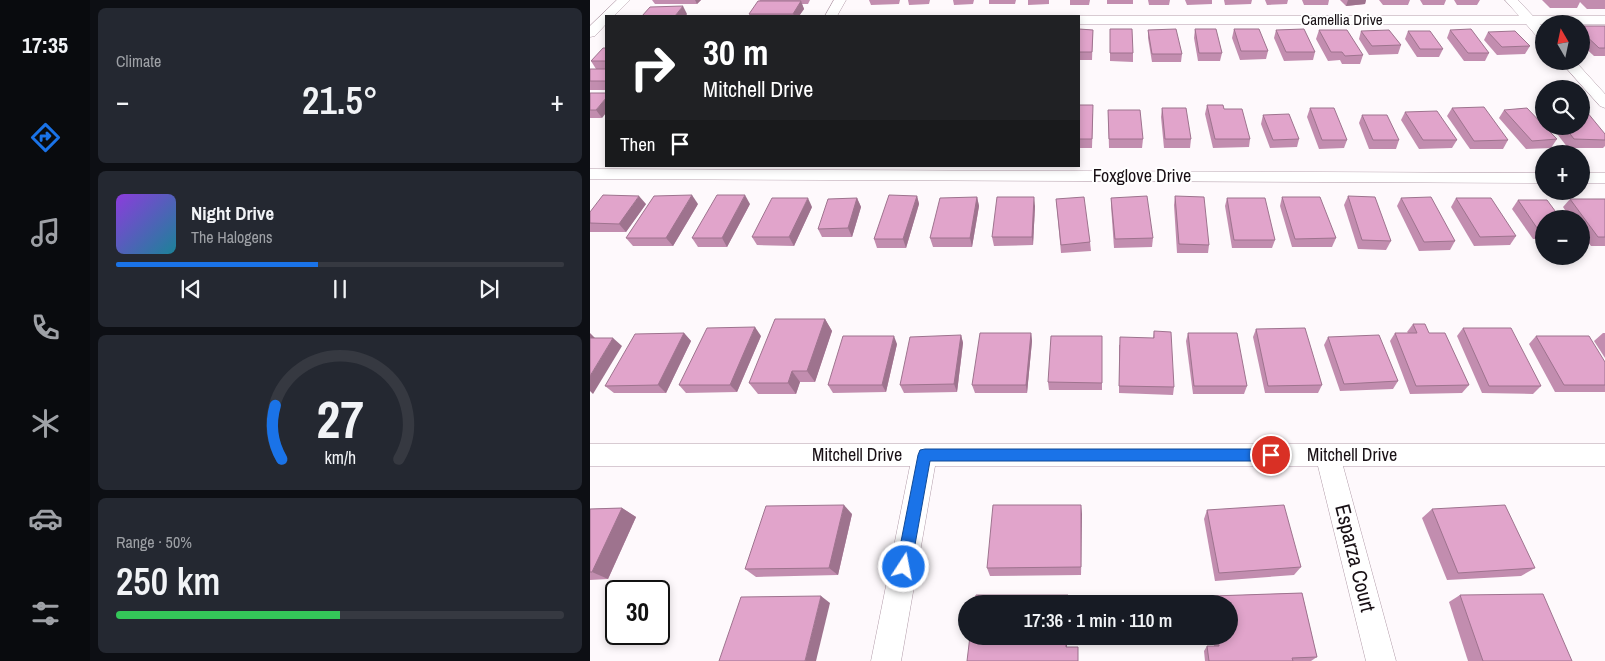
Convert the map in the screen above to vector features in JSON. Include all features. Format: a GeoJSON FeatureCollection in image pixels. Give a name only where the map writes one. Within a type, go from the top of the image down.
{"type":"FeatureCollection","features":[{"type":"Feature","properties":{"kind":"street"},"geometry":{"type":"LineString","coordinates":[[609,15],[624,0]]}},
{"type":"Feature","properties":{"kind":"street"},"geometry":{"type":"LineString","coordinates":[[832,15],[840,0]]}},
{"type":"Feature","properties":{"kind":"street"},"geometry":{"type":"LineString","coordinates":[[1512,0],[1535,26]]}},
{"type":"Feature","properties":{"kind":"street"},"geometry":{"type":"LineString","coordinates":[[590,33],[605,19]]}},
{"type":"Feature","properties":{"kind":"street","name":"Camellia Drive"},"geometry":{"type":"LineString","coordinates":[[1080,20],[1605,20]]}},
{"type":"Feature","properties":{"kind":"street"},"geometry":{"type":"LineString","coordinates":[[1575,70],[1605,104]]}},
{"type":"Feature","properties":{"kind":"street","name":"Foxglove Drive"},"geometry":{"type":"LineString","coordinates":[[590,174],[743,170],[1535,178]]}},
{"type":"Feature","properties":{"kind":"street"},"geometry":{"type":"LineString","coordinates":[[1590,178],[1605,178]]}},
{"type":"Feature","properties":{"kind":"street","name":"Mitchell Drive"},"geometry":{"type":"LineString","coordinates":[[590,455],[1605,455]]}},
{"type":"Feature","properties":{"kind":"street"},"geometry":{"type":"LineString","coordinates":[[886,661],[925,455]]}},
{"type":"Feature","properties":{"kind":"street","name":"Esparza Court"},"geometry":{"type":"LineString","coordinates":[[1328,455],[1381,661]]}},
{"type":"Feature","properties":{"kind":"building"},"geometry":{"type":"Polygon","coordinates":[[[758,1],[801,1],[793,14],[749,14],[758,1]]]}},
{"type":"Feature","properties":{"kind":"building"},"geometry":{"type":"Polygon","coordinates":[[[683,6],[676,15],[643,15],[650,7],[683,6]]]}},
{"type":"Feature","properties":{"kind":"building"},"geometry":{"type":"Polygon","coordinates":[[[1590,26],[1605,26],[1605,48],[1599,48],[1590,40],[1590,26]]]}},
{"type":"Feature","properties":{"kind":"building"},"geometry":{"type":"Polygon","coordinates":[[[1080,29],[1093,30],[1092,52],[1080,52],[1080,29]]]}},
{"type":"Feature","properties":{"kind":"building"},"geometry":{"type":"Polygon","coordinates":[[[1110,29],[1132,29],[1133,53],[1110,53],[1110,29]]]}},
{"type":"Feature","properties":{"kind":"building"},"geometry":{"type":"Polygon","coordinates":[[[1176,29],[1182,54],[1152,54],[1148,30],[1176,29]]]}},
{"type":"Feature","properties":{"kind":"building"},"geometry":{"type":"Polygon","coordinates":[[[1195,29],[1216,29],[1222,53],[1199,53],[1195,29]]]}},
{"type":"Feature","properties":{"kind":"building"},"geometry":{"type":"Polygon","coordinates":[[[1234,29],[1259,29],[1268,51],[1241,51],[1234,29]]]}},
{"type":"Feature","properties":{"kind":"building"},"geometry":{"type":"Polygon","coordinates":[[[1304,29],[1315,52],[1286,52],[1276,30],[1304,29]]]}},
{"type":"Feature","properties":{"kind":"building"},"geometry":{"type":"Polygon","coordinates":[[[1471,29],[1489,53],[1468,53],[1450,30],[1471,29]]]}},
{"type":"Feature","properties":{"kind":"building"},"geometry":{"type":"Polygon","coordinates":[[[1319,30],[1347,30],[1363,55],[1345,56],[1342,52],[1331,52],[1319,30]]]}},
{"type":"Feature","properties":{"kind":"building"},"geometry":{"type":"Polygon","coordinates":[[[1389,30],[1401,45],[1372,46],[1361,31],[1389,30]]]}},
{"type":"Feature","properties":{"kind":"building"},"geometry":{"type":"Polygon","coordinates":[[[1408,31],[1430,31],[1443,49],[1420,49],[1408,31]]]}},
{"type":"Feature","properties":{"kind":"building"},"geometry":{"type":"Polygon","coordinates":[[[1515,31],[1530,46],[1502,47],[1488,32],[1515,31]]]}},
{"type":"Feature","properties":{"kind":"building"},"geometry":{"type":"Polygon","coordinates":[[[603,48],[605,48],[605,61],[591,61],[603,48]]]}},
{"type":"Feature","properties":{"kind":"building"},"geometry":{"type":"Polygon","coordinates":[[[590,69],[605,69],[605,81],[590,81],[590,69]]]}},
{"type":"Feature","properties":{"kind":"building"},"geometry":{"type":"Polygon","coordinates":[[[590,93],[605,93],[605,99],[596,110],[590,110],[590,93]]]}},
{"type":"Feature","properties":{"kind":"building"},"geometry":{"type":"Polygon","coordinates":[[[1080,105],[1093,105],[1092,139],[1080,139],[1080,105]]]}},
{"type":"Feature","properties":{"kind":"building"},"geometry":{"type":"Polygon","coordinates":[[[1207,105],[1223,105],[1224,109],[1242,109],[1250,139],[1215,139],[1207,105]]]}},
{"type":"Feature","properties":{"kind":"building"},"geometry":{"type":"Polygon","coordinates":[[[1484,107],[1508,140],[1474,141],[1452,108],[1484,107]]]}},
{"type":"Feature","properties":{"kind":"building"},"geometry":{"type":"Polygon","coordinates":[[[1162,108],[1186,108],[1191,139],[1165,139],[1162,108]]]}},
{"type":"Feature","properties":{"kind":"building"},"geometry":{"type":"Polygon","coordinates":[[[1310,108],[1334,108],[1347,140],[1322,140],[1310,108]]]}},
{"type":"Feature","properties":{"kind":"building"},"geometry":{"type":"Polygon","coordinates":[[[1527,108],[1535,116],[1535,135],[1553,135],[1557,139],[1532,141],[1504,110],[1527,108]]]}},
{"type":"Feature","properties":{"kind":"building"},"geometry":{"type":"Polygon","coordinates":[[[1108,110],[1140,110],[1143,139],[1109,139],[1108,110]]]}},
{"type":"Feature","properties":{"kind":"building"},"geometry":{"type":"Polygon","coordinates":[[[1437,111],[1457,140],[1423,140],[1405,112],[1437,111]]]}},
{"type":"Feature","properties":{"kind":"building"},"geometry":{"type":"Polygon","coordinates":[[[1289,114],[1299,139],[1273,140],[1263,115],[1289,114]]]}},
{"type":"Feature","properties":{"kind":"building"},"geometry":{"type":"Polygon","coordinates":[[[1362,115],[1387,115],[1399,140],[1373,140],[1362,115]]]}},
{"type":"Feature","properties":{"kind":"building"},"geometry":{"type":"Polygon","coordinates":[[[1590,116],[1605,134],[1605,140],[1574,139],[1571,135],[1590,135],[1590,116]]]}},
{"type":"Feature","properties":{"kind":"building"},"geometry":{"type":"Polygon","coordinates":[[[603,195],[639,196],[619,224],[590,223],[590,212],[603,195]]]}},
{"type":"Feature","properties":{"kind":"building"},"geometry":{"type":"Polygon","coordinates":[[[692,195],[666,238],[626,238],[654,196],[692,195]]]}},
{"type":"Feature","properties":{"kind":"building"},"geometry":{"type":"Polygon","coordinates":[[[717,195],[745,195],[722,238],[692,238],[717,195]]]}},
{"type":"Feature","properties":{"kind":"building"},"geometry":{"type":"Polygon","coordinates":[[[889,195],[917,196],[903,239],[874,239],[889,195]]]}},
{"type":"Feature","properties":{"kind":"building"},"geometry":{"type":"Polygon","coordinates":[[[1147,196],[1153,238],[1115,239],[1111,198],[1147,196]]]}},
{"type":"Feature","properties":{"kind":"building"},"geometry":{"type":"Polygon","coordinates":[[[1175,196],[1204,197],[1209,245],[1179,244],[1175,196]]]}},
{"type":"Feature","properties":{"kind":"building"},"geometry":{"type":"Polygon","coordinates":[[[1348,196],[1375,197],[1391,241],[1362,240],[1348,196]]]}},
{"type":"Feature","properties":{"kind":"building"},"geometry":{"type":"Polygon","coordinates":[[[977,197],[970,238],[930,238],[940,198],[977,197]]]}},
{"type":"Feature","properties":{"kind":"building"},"geometry":{"type":"Polygon","coordinates":[[[997,197],[1034,197],[1032,237],[992,237],[997,197]]]}},
{"type":"Feature","properties":{"kind":"building"},"geometry":{"type":"Polygon","coordinates":[[[1084,197],[1090,242],[1061,245],[1056,199],[1084,197]]]}},
{"type":"Feature","properties":{"kind":"building"},"geometry":{"type":"Polygon","coordinates":[[[1282,197],[1320,197],[1336,238],[1295,239],[1282,197]]]}},
{"type":"Feature","properties":{"kind":"building"},"geometry":{"type":"Polygon","coordinates":[[[1431,197],[1455,241],[1424,242],[1401,198],[1431,197]]]}},
{"type":"Feature","properties":{"kind":"building"},"geometry":{"type":"Polygon","coordinates":[[[772,198],[808,198],[789,237],[752,237],[772,198]]]}},
{"type":"Feature","properties":{"kind":"building"},"geometry":{"type":"Polygon","coordinates":[[[857,198],[848,228],[818,229],[828,199],[857,198]]]}},
{"type":"Feature","properties":{"kind":"building"},"geometry":{"type":"Polygon","coordinates":[[[1227,198],[1265,198],[1275,240],[1234,240],[1227,198]]]}},
{"type":"Feature","properties":{"kind":"building"},"geometry":{"type":"Polygon","coordinates":[[[1456,198],[1491,198],[1516,236],[1480,237],[1456,198]]]}},
{"type":"Feature","properties":{"kind":"building"},"geometry":{"type":"Polygon","coordinates":[[[1605,199],[1605,237],[1598,237],[1590,226],[1590,210],[1578,210],[1571,200],[1605,199]]]}},
{"type":"Feature","properties":{"kind":"building"},"geometry":{"type":"Polygon","coordinates":[[[1518,200],[1547,200],[1554,210],[1535,210],[1535,225],[1518,200]]]}},
{"type":"Feature","properties":{"kind":"building"},"geometry":{"type":"Polygon","coordinates":[[[775,319],[825,319],[807,371],[792,371],[788,383],[749,383],[775,319]]]}},
{"type":"Feature","properties":{"kind":"building"},"geometry":{"type":"Polygon","coordinates":[[[1413,324],[1425,324],[1429,333],[1445,333],[1469,385],[1416,386],[1395,333],[1417,333],[1413,324]]]}},
{"type":"Feature","properties":{"kind":"building"},"geometry":{"type":"Polygon","coordinates":[[[755,327],[730,385],[679,385],[707,328],[755,327]]]}},
{"type":"Feature","properties":{"kind":"building"},"geometry":{"type":"Polygon","coordinates":[[[1305,328],[1322,385],[1268,386],[1256,329],[1305,328]]]}},
{"type":"Feature","properties":{"kind":"building"},"geometry":{"type":"Polygon","coordinates":[[[1463,328],[1511,328],[1541,386],[1489,386],[1463,328]]]}},
{"type":"Feature","properties":{"kind":"building"},"geometry":{"type":"Polygon","coordinates":[[[1154,331],[1171,332],[1174,387],[1119,386],[1120,337],[1154,338],[1154,331]]]}},
{"type":"Feature","properties":{"kind":"building"},"geometry":{"type":"Polygon","coordinates":[[[684,333],[658,385],[605,386],[635,334],[684,333]]]}},
{"type":"Feature","properties":{"kind":"building"},"geometry":{"type":"Polygon","coordinates":[[[980,333],[1031,333],[1026,385],[972,385],[980,333]]]}},
{"type":"Feature","properties":{"kind":"building"},"geometry":{"type":"Polygon","coordinates":[[[1188,333],[1237,333],[1247,386],[1194,386],[1188,333]]]}},
{"type":"Feature","properties":{"kind":"building"},"geometry":{"type":"Polygon","coordinates":[[[961,335],[954,384],[900,385],[910,337],[961,335]]]}},
{"type":"Feature","properties":{"kind":"building"},"geometry":{"type":"Polygon","coordinates":[[[1379,335],[1398,381],[1344,384],[1328,337],[1379,335]]]}},
{"type":"Feature","properties":{"kind":"building"},"geometry":{"type":"Polygon","coordinates":[[[843,336],[894,336],[882,385],[828,385],[843,336]]]}},
{"type":"Feature","properties":{"kind":"building"},"geometry":{"type":"Polygon","coordinates":[[[1051,336],[1102,336],[1102,383],[1048,382],[1051,336]]]}},
{"type":"Feature","properties":{"kind":"building"},"geometry":{"type":"Polygon","coordinates":[[[1536,336],[1589,336],[1605,362],[1605,385],[1564,385],[1536,336]]]}},
{"type":"Feature","properties":{"kind":"building"},"geometry":{"type":"Polygon","coordinates":[[[590,338],[613,338],[590,376],[590,338]]]}},
{"type":"Feature","properties":{"kind":"building"},"geometry":{"type":"Polygon","coordinates":[[[844,505],[829,568],[745,569],[766,506],[844,505]]]}},
{"type":"Feature","properties":{"kind":"building"},"geometry":{"type":"Polygon","coordinates":[[[993,505],[1081,505],[1081,567],[987,568],[993,505]]]}},
{"type":"Feature","properties":{"kind":"building"},"geometry":{"type":"Polygon","coordinates":[[[1284,505],[1301,567],[1219,573],[1207,510],[1284,505]]]}},
{"type":"Feature","properties":{"kind":"building"},"geometry":{"type":"Polygon","coordinates":[[[1505,505],[1535,568],[1458,573],[1432,509],[1505,505]]]}},
{"type":"Feature","properties":{"kind":"building"},"geometry":{"type":"Polygon","coordinates":[[[622,508],[592,572],[590,572],[590,509],[622,508]]]}},
{"type":"Feature","properties":{"kind":"building"},"geometry":{"type":"Polygon","coordinates":[[[1302,593],[1317,657],[1292,658],[1293,661],[1209,661],[1207,646],[1238,645],[1238,595],[1302,593]]]}},
{"type":"Feature","properties":{"kind":"building"},"geometry":{"type":"Polygon","coordinates":[[[1543,594],[1572,661],[1483,661],[1460,595],[1543,594]]]}},
{"type":"Feature","properties":{"kind":"building"},"geometry":{"type":"Polygon","coordinates":[[[821,596],[805,661],[719,661],[741,597],[821,596]]]}},
{"type":"Feature","properties":{"kind":"building"},"geometry":{"type":"Polygon","coordinates":[[[969,645],[1066,645],[1066,647],[1078,647],[1078,661],[967,661],[969,645]]]}},
{"type":"Feature","properties":{"kind":"route"},"geometry":{"type":"LineString","coordinates":[[904,567],[925,455],[1271,455]]}}]}
